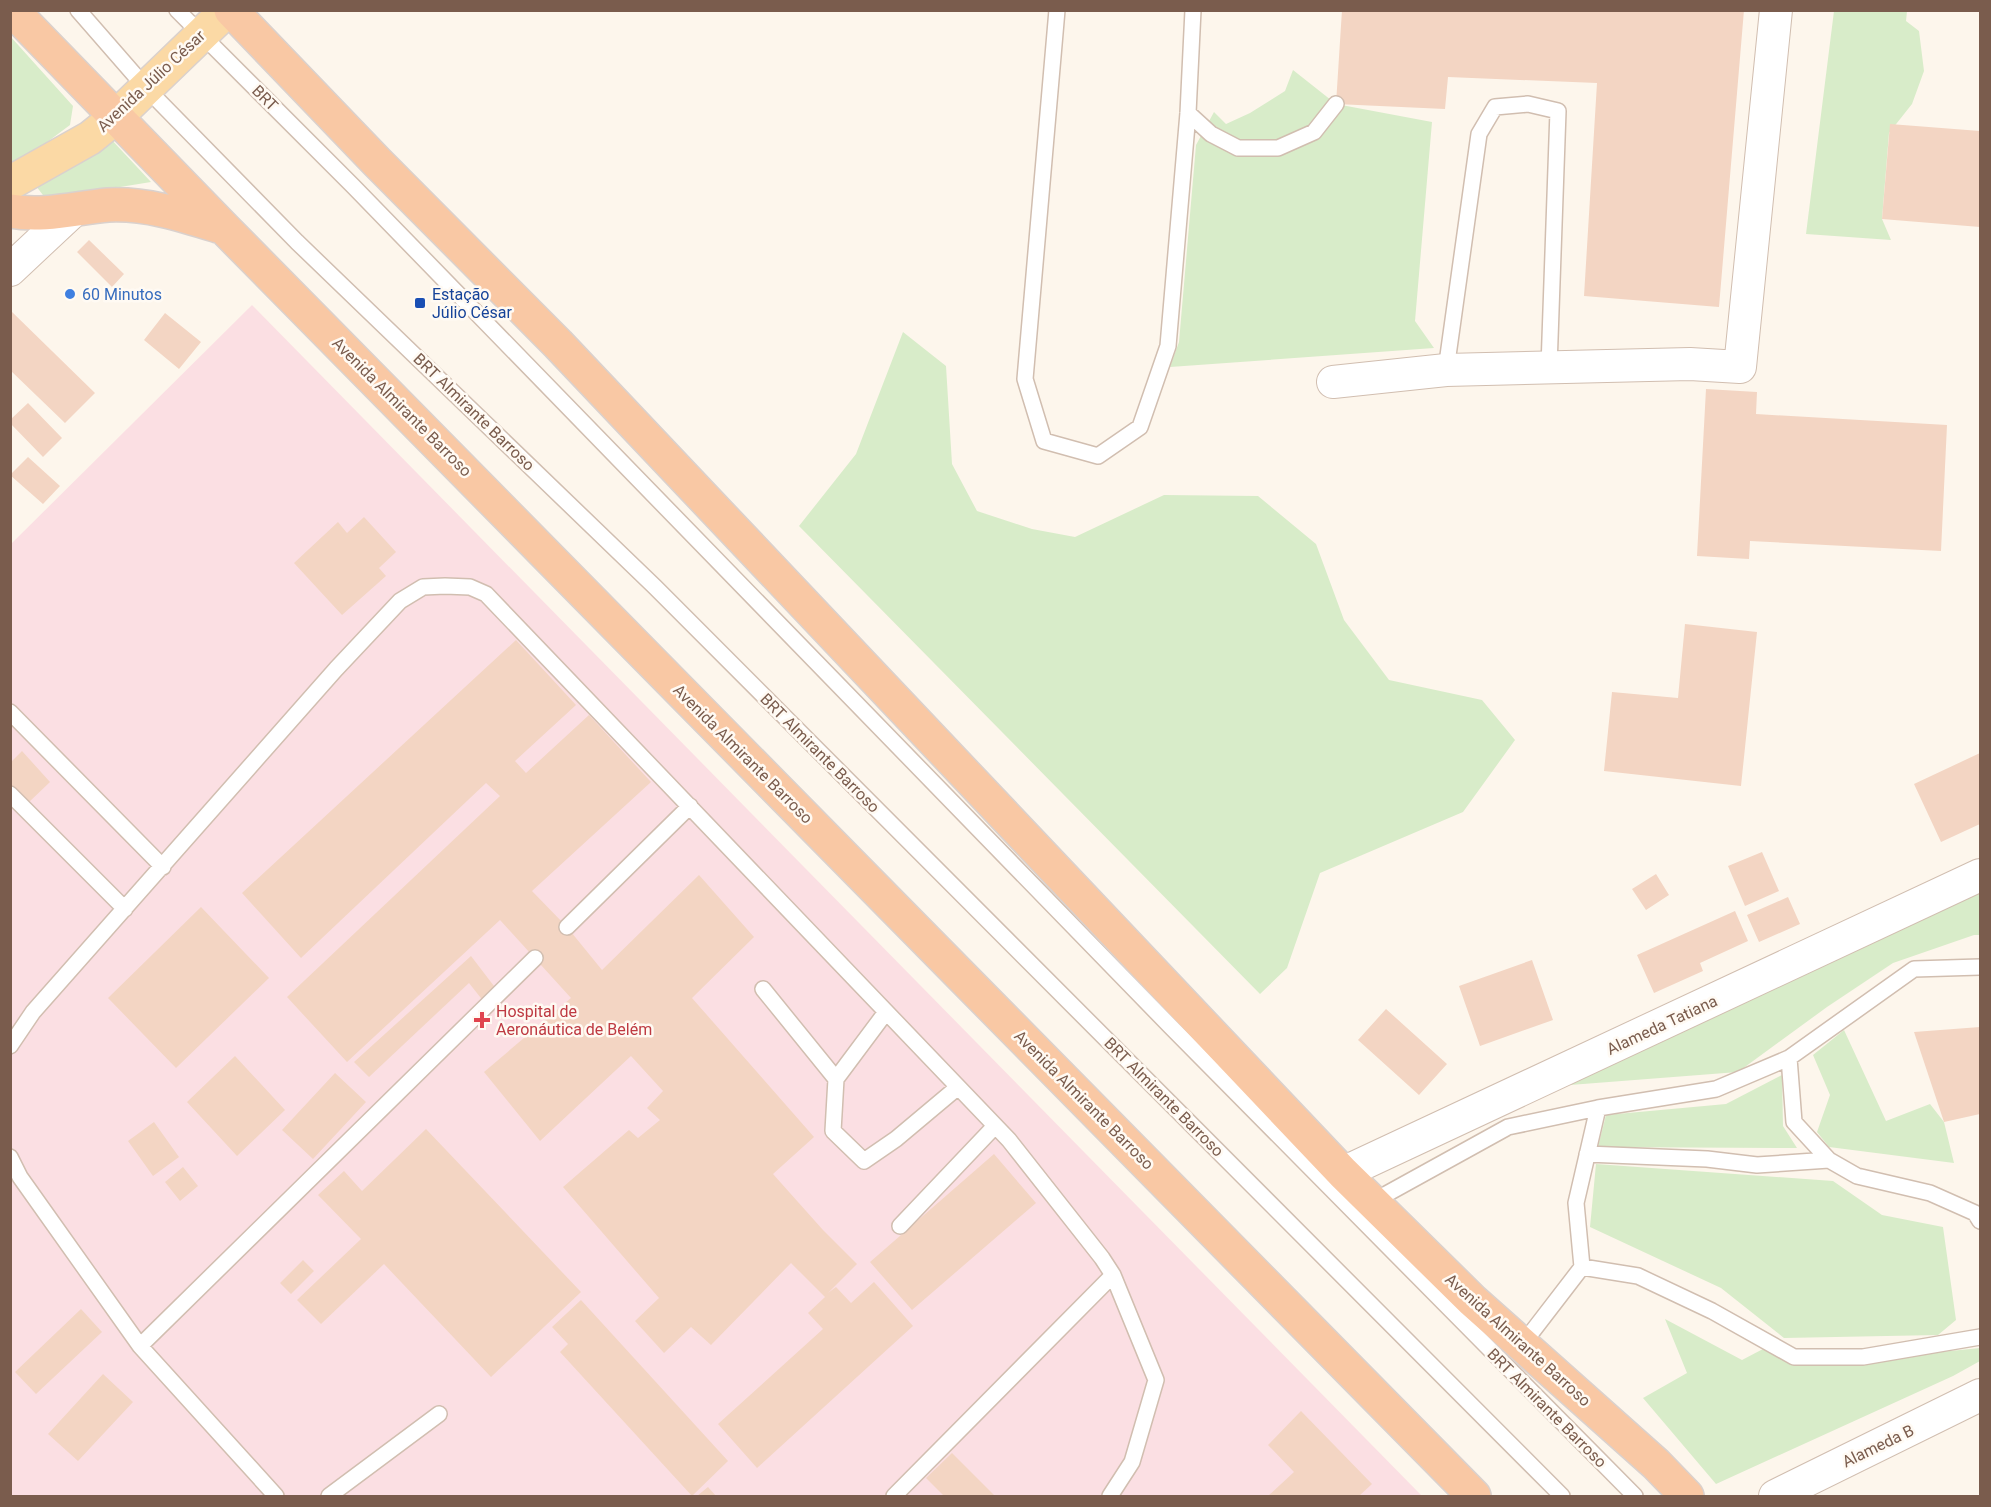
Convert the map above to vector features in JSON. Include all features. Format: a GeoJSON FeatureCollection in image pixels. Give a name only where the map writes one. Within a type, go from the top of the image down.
{"type":"FeatureCollection","features":[{"type":"Feature","properties":{"kind":"highway","name":"Avenida Almirante Barroso"},"geometry":{"type":"LineString","coordinates":[[12,10],[1474,1497]]}},
{"type":"Feature","properties":{"kind":"highway","name":"Avenida Almirante Barroso"},"geometry":{"type":"LineString","coordinates":[[229,10],[558,344],[1343,1173],[1473,1301],[1656,1464],[1687,1497]]}},
{"type":"Feature","properties":{"kind":"highway"},"geometry":{"type":"LineString","coordinates":[[10,211],[23,213],[73,211],[109,205],[150,208],[177,213],[224,228]]}},
{"type":"Feature","properties":{"kind":"main road","name":"Avenida Júlio César"},"geometry":{"type":"LineString","coordinates":[[10,183],[90,138],[116,117],[229,10]]}},
{"type":"Feature","properties":{"kind":"street"},"geometry":{"type":"LineString","coordinates":[[1333,382],[1446,370],[1690,364],[1740,367],[1776,10]]}},
{"type":"Feature","properties":{"kind":"street"},"geometry":{"type":"LineString","coordinates":[[10,270],[73,211]]}},
{"type":"Feature","properties":{"kind":"street","name":"Alameda Tatiana"},"geometry":{"type":"LineString","coordinates":[[1343,1173],[1980,875]]}},
{"type":"Feature","properties":{"kind":"street","name":"Alameda B"},"geometry":{"type":"LineString","coordinates":[[1775,1497],[1980,1395]]}},
{"type":"Feature","properties":{"kind":"lane","name":"BRT Almirante Barroso"},"geometry":{"type":"LineString","coordinates":[[78,10],[146,88],[297,242],[655,587],[1562,1497]]}},
{"type":"Feature","properties":{"kind":"lane","name":"BRT"},"geometry":{"type":"LineString","coordinates":[[177,10],[353,186]]}},
{"type":"Feature","properties":{"kind":"lane"},"geometry":{"type":"LineString","coordinates":[[1057,10],[1025,379],[1044,441],[1098,456],[1140,428],[1168,346],[1188,112],[1193,10]]}},
{"type":"Feature","properties":{"kind":"lane"},"geometry":{"type":"LineString","coordinates":[[1188,112],[1211,134],[1238,148],[1278,148],[1314,132],[1336,104]]}},
{"type":"Feature","properties":{"kind":"lane"},"geometry":{"type":"LineString","coordinates":[[1446,370],[1479,134],[1495,107],[1528,104],[1558,111],[1549,367]]}},
{"type":"Feature","properties":{"kind":"lane","name":"BRT Almirante Barroso"},"geometry":{"type":"LineString","coordinates":[[353,186],[1170,1026],[1635,1497]]}},
{"type":"Feature","properties":{"kind":"lane"},"geometry":{"type":"LineString","coordinates":[[10,1046],[33,1012],[344,661],[400,601],[423,587],[470,587],[486,594],[996,1126],[1113,1275],[1156,1380],[1132,1462],[1110,1497]]}},
{"type":"Feature","properties":{"kind":"lane"},"geometry":{"type":"LineString","coordinates":[[10,712],[163,867]]}},
{"type":"Feature","properties":{"kind":"lane"},"geometry":{"type":"LineString","coordinates":[[10,794],[125,909]]}},
{"type":"Feature","properties":{"kind":"lane"},"geometry":{"type":"LineString","coordinates":[[567,927],[690,807]]}},
{"type":"Feature","properties":{"kind":"lane"},"geometry":{"type":"LineString","coordinates":[[140,1346],[535,958]]}},
{"type":"Feature","properties":{"kind":"lane"},"geometry":{"type":"LineString","coordinates":[[1372,1202],[1508,1127],[1598,1108],[1716,1089],[1789,1058],[1914,969],[1980,967]]}},
{"type":"Feature","properties":{"kind":"lane"},"geometry":{"type":"LineString","coordinates":[[763,989],[836,1079]]}},
{"type":"Feature","properties":{"kind":"lane"},"geometry":{"type":"LineString","coordinates":[[886,1012],[836,1079],[833,1131],[864,1161],[897,1139],[958,1086]]}},
{"type":"Feature","properties":{"kind":"lane"},"geometry":{"type":"LineString","coordinates":[[1789,1058],[1794,1122],[1829,1160],[1857,1176],[1930,1193],[1979,1215]]}},
{"type":"Feature","properties":{"kind":"lane"},"geometry":{"type":"LineString","coordinates":[[1522,1345],[1582,1267],[1576,1203],[1598,1108]]}},
{"type":"Feature","properties":{"kind":"lane"},"geometry":{"type":"LineString","coordinates":[[900,1226],[996,1126]]}},
{"type":"Feature","properties":{"kind":"lane"},"geometry":{"type":"LineString","coordinates":[[1587,1154],[1707,1159],[1758,1165],[1829,1160]]}},
{"type":"Feature","properties":{"kind":"lane"},"geometry":{"type":"LineString","coordinates":[[10,1157],[20,1177],[140,1346],[276,1497]]}},
{"type":"Feature","properties":{"kind":"lane"},"geometry":{"type":"LineString","coordinates":[[1582,1267],[1638,1276],[1712,1311],[1794,1357],[1863,1357],[1980,1337]]}},
{"type":"Feature","properties":{"kind":"lane"},"geometry":{"type":"LineString","coordinates":[[894,1497],[1113,1275]]}},
{"type":"Feature","properties":{"kind":"lane"},"geometry":{"type":"LineString","coordinates":[[329,1497],[440,1414]]}},
{"type":"Feature","properties":{"kind":"shaded area","name":"Hospital de Aeronáutica de Belém"},"geometry":{"type":"Polygon","coordinates":[[[252,305],[1422,1496],[11,1496],[11,544],[252,305]]]}},
{"type":"Feature","properties":{"kind":"green space"},"geometry":{"type":"Polygon","coordinates":[[[1834,11],[1907,11],[1906,21],[1919,31],[1924,71],[1912,104],[1889,133],[1882,219],[1891,240],[1806,234],[1834,11]]]}},
{"type":"Feature","properties":{"kind":"green space"},"geometry":{"type":"Polygon","coordinates":[[[10,36],[73,106],[70,125],[11,169],[10,36]]]}},
{"type":"Feature","properties":{"kind":"green space"},"geometry":{"type":"Polygon","coordinates":[[[1293,70],[1336,104],[1432,122],[1415,321],[1434,348],[1170,367],[1179,342],[1196,145],[1214,112],[1226,124],[1250,113],[1285,91],[1293,70]]]}},
{"type":"Feature","properties":{"kind":"green space"},"geometry":{"type":"Polygon","coordinates":[[[109,137],[151,182],[46,199],[36,186],[109,137]]]}},
{"type":"Feature","properties":{"kind":"green space"},"geometry":{"type":"Polygon","coordinates":[[[903,332],[946,366],[952,464],[977,511],[1032,529],[1075,537],[1164,495],[1258,496],[1316,544],[1344,620],[1389,680],[1482,700],[1515,740],[1463,812],[1320,873],[1287,968],[1260,994],[799,526],[856,454],[903,332]]]}},
{"type":"Feature","properties":{"kind":"green space"},"geometry":{"type":"Polygon","coordinates":[[[1980,886],[1980,935],[1974,935],[1893,963],[1827,1007],[1738,1072],[1570,1085],[1980,886]]]}},
{"type":"Feature","properties":{"kind":"green space"},"geometry":{"type":"Polygon","coordinates":[[[1844,1030],[1886,1121],[1930,1104],[1944,1122],[1954,1163],[1829,1147],[1817,1132],[1830,1095],[1813,1055],[1844,1030]]]}},
{"type":"Feature","properties":{"kind":"green space"},"geometry":{"type":"Polygon","coordinates":[[[1782,1075],[1783,1126],[1797,1148],[1598,1147],[1606,1115],[1726,1104],[1782,1075]]]}},
{"type":"Feature","properties":{"kind":"green space"},"geometry":{"type":"Polygon","coordinates":[[[1596,1164],[1833,1181],[1882,1215],[1943,1227],[1956,1320],[1938,1335],[1784,1338],[1721,1288],[1590,1227],[1596,1164]]]}},
{"type":"Feature","properties":{"kind":"green space"},"geometry":{"type":"Polygon","coordinates":[[[1665,1319],[1742,1360],[1763,1349],[1801,1366],[1980,1348],[1980,1361],[1953,1376],[1716,1484],[1643,1398],[1687,1373],[1665,1319]]]}},
{"type":"Feature","properties":{"kind":"building"},"geometry":{"type":"Polygon","coordinates":[[[1342,10],[1744,10],[1719,307],[1584,296],[1597,83],[1448,77],[1445,109],[1336,104],[1342,10]]]}},
{"type":"Feature","properties":{"kind":"building"},"geometry":{"type":"Polygon","coordinates":[[[1890,124],[1980,131],[1980,227],[1882,219],[1890,124]]]}},
{"type":"Feature","properties":{"kind":"building"},"geometry":{"type":"Polygon","coordinates":[[[89,240],[124,274],[112,287],[77,252],[89,240]]]}},
{"type":"Feature","properties":{"kind":"building"},"geometry":{"type":"Polygon","coordinates":[[[10,310],[95,393],[65,423],[10,370],[10,310]]]}},
{"type":"Feature","properties":{"kind":"building"},"geometry":{"type":"Polygon","coordinates":[[[165,313],[201,342],[179,369],[144,340],[165,313]]]}},
{"type":"Feature","properties":{"kind":"building"},"geometry":{"type":"Polygon","coordinates":[[[1706,389],[1757,392],[1756,414],[1947,425],[1941,551],[1750,541],[1749,559],[1697,556],[1706,389]]]}},
{"type":"Feature","properties":{"kind":"building"},"geometry":{"type":"Polygon","coordinates":[[[28,403],[62,438],[43,457],[10,423],[10,420],[28,403]]]}},
{"type":"Feature","properties":{"kind":"building"},"geometry":{"type":"Polygon","coordinates":[[[28,457],[60,486],[43,504],[10,475],[28,457]]]}},
{"type":"Feature","properties":{"kind":"building"},"geometry":{"type":"Polygon","coordinates":[[[364,517],[396,552],[379,568],[386,576],[342,615],[294,563],[338,522],[347,533],[364,517]]]}},
{"type":"Feature","properties":{"kind":"building"},"geometry":{"type":"Polygon","coordinates":[[[1685,624],[1757,632],[1741,786],[1604,771],[1612,692],[1678,698],[1685,624]]]}},
{"type":"Feature","properties":{"kind":"building"},"geometry":{"type":"Polygon","coordinates":[[[516,640],[576,705],[515,761],[526,773],[589,715],[651,782],[532,891],[567,927],[602,970],[699,875],[754,937],[692,998],[814,1137],[773,1174],[857,1264],[828,1293],[836,1287],[851,1303],[874,1282],[913,1326],[757,1468],[718,1424],[823,1329],[808,1313],[825,1297],[791,1263],[711,1345],[691,1327],[664,1353],[635,1321],[659,1298],[563,1187],[629,1130],[638,1138],[660,1120],[647,1108],[663,1091],[631,1056],[540,1141],[484,1072],[571,998],[500,920],[347,1062],[287,997],[500,796],[486,783],[301,958],[242,893],[516,640]]]}},
{"type":"Feature","properties":{"kind":"building"},"geometry":{"type":"Polygon","coordinates":[[[22,751],[50,782],[27,804],[10,785],[10,763],[22,751]]]}},
{"type":"Feature","properties":{"kind":"building"},"geometry":{"type":"Polygon","coordinates":[[[1980,753],[1980,824],[1941,842],[1914,784],[1980,753]]]}},
{"type":"Feature","properties":{"kind":"building"},"geometry":{"type":"Polygon","coordinates":[[[1762,852],[1779,891],[1745,906],[1728,866],[1762,852]]]}},
{"type":"Feature","properties":{"kind":"building"},"geometry":{"type":"Polygon","coordinates":[[[1656,874],[1669,895],[1646,910],[1632,889],[1656,874]]]}},
{"type":"Feature","properties":{"kind":"building"},"geometry":{"type":"Polygon","coordinates":[[[1788,897],[1800,924],[1759,942],[1747,915],[1788,897]]]}},
{"type":"Feature","properties":{"kind":"building"},"geometry":{"type":"Polygon","coordinates":[[[201,907],[269,978],[176,1068],[108,998],[201,907]]]}},
{"type":"Feature","properties":{"kind":"building"},"geometry":{"type":"Polygon","coordinates":[[[1735,911],[1748,941],[1700,963],[1703,971],[1654,993],[1637,955],[1735,911]]]}},
{"type":"Feature","properties":{"kind":"building"},"geometry":{"type":"Polygon","coordinates":[[[471,956],[497,990],[484,1002],[469,983],[369,1077],[354,1062],[471,956]]]}},
{"type":"Feature","properties":{"kind":"building"},"geometry":{"type":"Polygon","coordinates":[[[1532,960],[1553,1020],[1480,1046],[1459,986],[1532,960]]]}},
{"type":"Feature","properties":{"kind":"building"},"geometry":{"type":"Polygon","coordinates":[[[1386,1009],[1447,1064],[1419,1095],[1358,1040],[1386,1009]]]}},
{"type":"Feature","properties":{"kind":"building"},"geometry":{"type":"Polygon","coordinates":[[[1980,1027],[1980,1114],[1944,1122],[1914,1032],[1980,1027]]]}},
{"type":"Feature","properties":{"kind":"building"},"geometry":{"type":"Polygon","coordinates":[[[235,1056],[285,1110],[237,1156],[187,1102],[235,1056]]]}},
{"type":"Feature","properties":{"kind":"building"},"geometry":{"type":"Polygon","coordinates":[[[335,1073],[366,1102],[313,1159],[282,1130],[335,1073]]]}},
{"type":"Feature","properties":{"kind":"building"},"geometry":{"type":"Polygon","coordinates":[[[154,1122],[179,1157],[153,1176],[128,1141],[154,1122]]]}},
{"type":"Feature","properties":{"kind":"building"},"geometry":{"type":"Polygon","coordinates":[[[426,1129],[581,1292],[491,1377],[384,1264],[321,1324],[297,1300],[361,1239],[318,1195],[344,1171],[362,1191],[426,1129]]]}},
{"type":"Feature","properties":{"kind":"building"},"geometry":{"type":"Polygon","coordinates":[[[994,1154],[1036,1203],[912,1310],[870,1262],[994,1154]]]}},
{"type":"Feature","properties":{"kind":"building"},"geometry":{"type":"Polygon","coordinates":[[[183,1167],[198,1186],[180,1201],[165,1182],[183,1167]]]}},
{"type":"Feature","properties":{"kind":"building"},"geometry":{"type":"Polygon","coordinates":[[[303,1260],[314,1271],[291,1294],[280,1283],[303,1260]]]}},
{"type":"Feature","properties":{"kind":"building"},"geometry":{"type":"Polygon","coordinates":[[[581,1300],[728,1461],[692,1496],[560,1352],[568,1344],[552,1327],[581,1300]]]}},
{"type":"Feature","properties":{"kind":"building"},"geometry":{"type":"Polygon","coordinates":[[[81,1309],[102,1332],[36,1394],[15,1372],[81,1309]]]}},
{"type":"Feature","properties":{"kind":"building"},"geometry":{"type":"Polygon","coordinates":[[[103,1374],[133,1402],[78,1461],[48,1434],[103,1374]]]}},
{"type":"Feature","properties":{"kind":"building"},"geometry":{"type":"Polygon","coordinates":[[[1301,1411],[1372,1484],[1359,1496],[1268,1496],[1294,1472],[1268,1445],[1301,1411]]]}},
{"type":"Feature","properties":{"kind":"building"},"geometry":{"type":"Polygon","coordinates":[[[952,1453],[995,1496],[944,1496],[926,1478],[952,1453]]]}},
{"type":"Feature","properties":{"kind":"building"},"geometry":{"type":"Polygon","coordinates":[[[708,1487],[716,1496],[697,1496],[708,1487]]]}},
{"type":"Feature","properties":{"kind":"place","name":"60 Minutos"},"geometry":{"type":"Point","coordinates":[70,294]}},
{"type":"Feature","properties":{"kind":"place","name":"Estação Júlio César"},"geometry":{"type":"Point","coordinates":[420,303]}},
{"type":"Feature","properties":{"kind":"place","name":"Hospital de Aeronáutica de Belém"},"geometry":{"type":"Point","coordinates":[482,1020]}}]}
